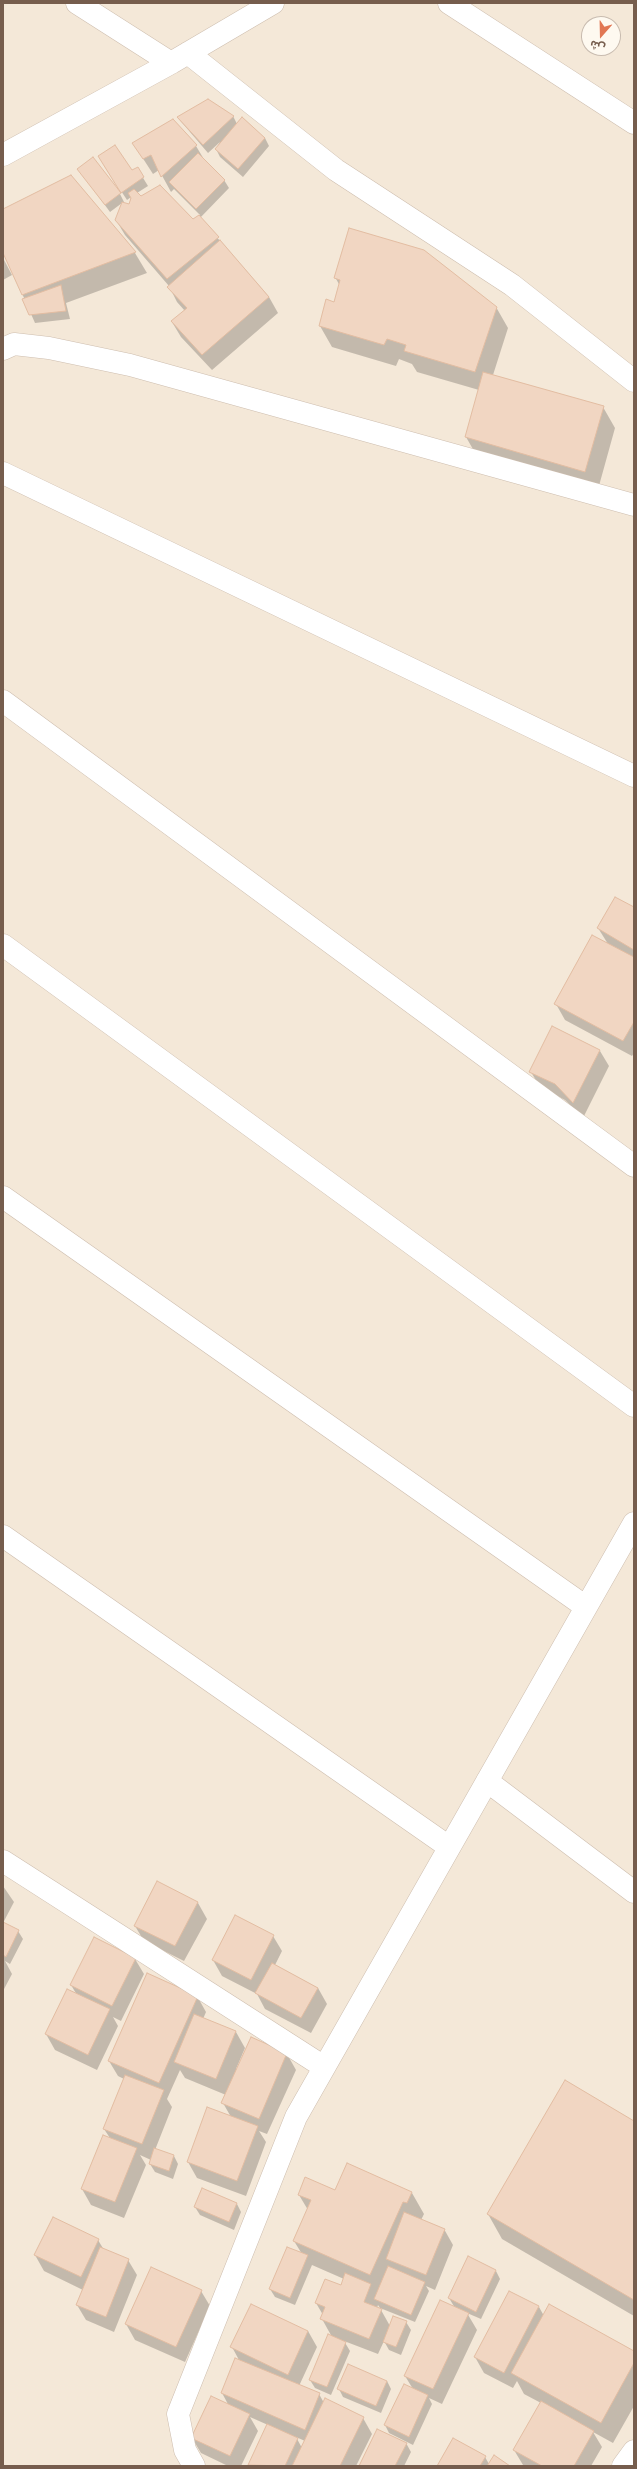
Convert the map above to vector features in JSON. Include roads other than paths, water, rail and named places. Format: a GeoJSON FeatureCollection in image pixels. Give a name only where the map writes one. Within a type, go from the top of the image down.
{"type":"FeatureCollection","features":[{"type":"Feature","properties":{"kind":"street"},"geometry":{"type":"LineString","coordinates":[[77,3],[180,58],[336,170],[512,285],[634,381]]}},
{"type":"Feature","properties":{"kind":"street"},"geometry":{"type":"LineString","coordinates":[[3,155],[180,58],[274,3]]}},
{"type":"Feature","properties":{"kind":"street"},"geometry":{"type":"LineString","coordinates":[[449,3],[634,123]]}},
{"type":"Feature","properties":{"kind":"street"},"geometry":{"type":"LineString","coordinates":[[3,349],[14,344],[49,348],[130,364],[634,505]]}},
{"type":"Feature","properties":{"kind":"street"},"geometry":{"type":"LineString","coordinates":[[3,473],[634,776]]}},
{"type":"Feature","properties":{"kind":"street"},"geometry":{"type":"LineString","coordinates":[[3,701],[634,1166]]}},
{"type":"Feature","properties":{"kind":"street"},"geometry":{"type":"LineString","coordinates":[[3,945],[634,1406]]}},
{"type":"Feature","properties":{"kind":"street"},"geometry":{"type":"LineString","coordinates":[[3,1197],[586,1607]]}},
{"type":"Feature","properties":{"kind":"street"},"geometry":{"type":"LineString","coordinates":[[194,2466],[185,2450],[178,2414],[296,2117],[634,1523]]}},
{"type":"Feature","properties":{"kind":"street"},"geometry":{"type":"LineString","coordinates":[[3,1536],[449,1847]]}},
{"type":"Feature","properties":{"kind":"street"},"geometry":{"type":"LineString","coordinates":[[487,1781],[634,1892]]}},
{"type":"Feature","properties":{"kind":"street"},"geometry":{"type":"LineString","coordinates":[[3,1861],[324,2068]]}},
{"type":"Feature","properties":{"kind":"street"},"geometry":{"type":"LineString","coordinates":[[623,2466],[634,2451]]}}]}
